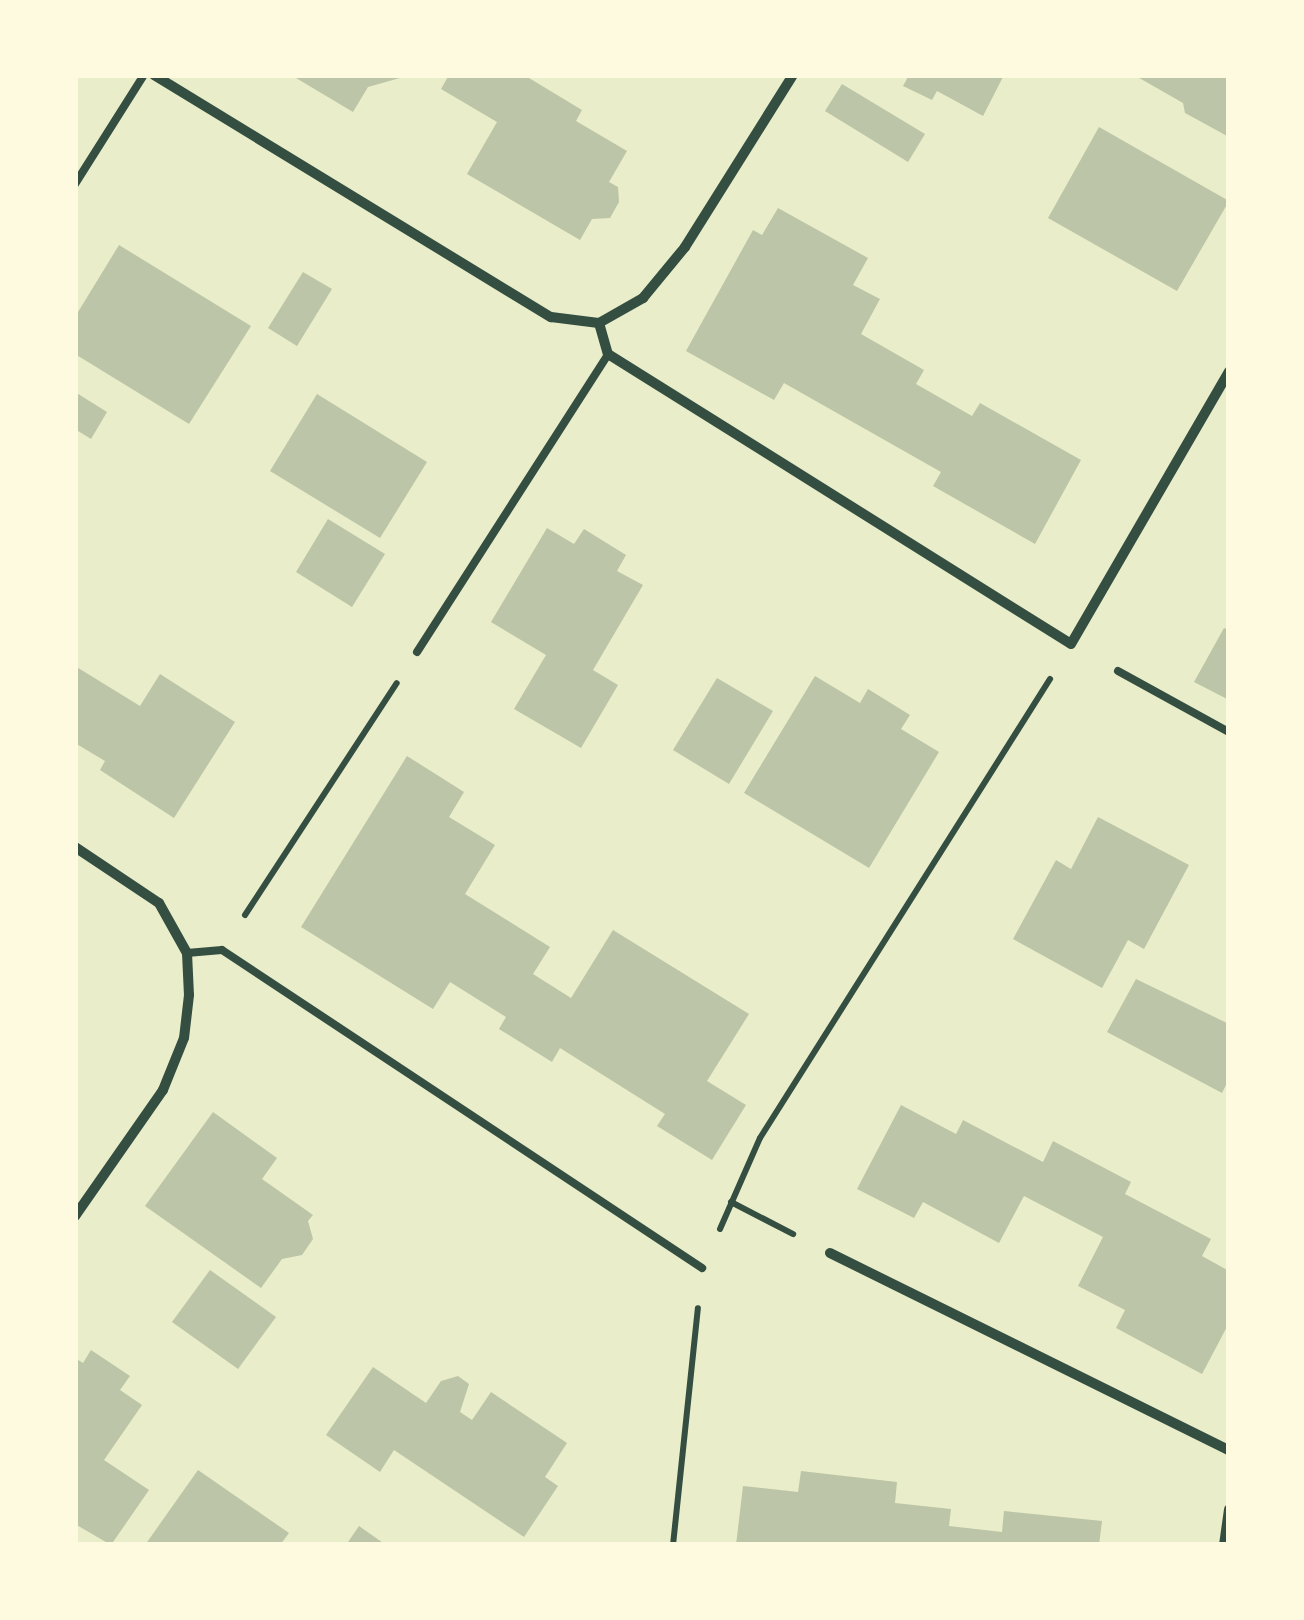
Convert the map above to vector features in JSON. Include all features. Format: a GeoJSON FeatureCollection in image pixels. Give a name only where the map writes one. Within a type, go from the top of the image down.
{"type":"FeatureCollection","features":[{"type":"Feature","properties":{"kind":"street"},"geometry":{"type":"LineString","coordinates":[[154,75],[551,317],[599,323],[643,298],[685,247],[793,75]]}},
{"type":"Feature","properties":{"kind":"street"},"geometry":{"type":"LineString","coordinates":[[599,323],[608,354],[1071,644],[1229,371]]}},
{"type":"Feature","properties":{"kind":"street"},"geometry":{"type":"LineString","coordinates":[[75,847],[158,903],[187,953],[184,1038],[163,1090],[75,1216]]}},
{"type":"Feature","properties":{"kind":"street"},"geometry":{"type":"LineString","coordinates":[[830,1253],[1229,1450]]}},
{"type":"Feature","properties":{"kind":"street"},"geometry":{"type":"LineString","coordinates":[[1224,1545],[1229,1508]]}},
{"type":"Feature","properties":{"kind":"lane"},"geometry":{"type":"LineString","coordinates":[[75,184],[144,75]]}},
{"type":"Feature","properties":{"kind":"lane"},"geometry":{"type":"LineString","coordinates":[[417,652],[608,354]]}},
{"type":"Feature","properties":{"kind":"lane"},"geometry":{"type":"LineString","coordinates":[[1118,671],[1229,732]]}},
{"type":"Feature","properties":{"kind":"lane"},"geometry":{"type":"LineString","coordinates":[[187,953],[222,950],[702,1268]]}},
{"type":"Feature","properties":{"kind":"path"},"geometry":{"type":"LineString","coordinates":[[673,1545],[702,1268],[760,1138],[1071,644]]}},
{"type":"Feature","properties":{"kind":"path"},"geometry":{"type":"LineString","coordinates":[[222,950],[417,652]]}},
{"type":"Feature","properties":{"kind":"path"},"geometry":{"type":"LineString","coordinates":[[732,1202],[830,1253]]}},
{"type":"Feature","properties":{"kind":"building"},"geometry":{"type":"Polygon","coordinates":[[[291,75],[407,76],[368,87],[353,112],[291,75]]]}},
{"type":"Feature","properties":{"kind":"building"},"geometry":{"type":"Polygon","coordinates":[[[449,75],[524,75],[582,110],[576,121],[627,151],[609,182],[618,187],[619,202],[610,218],[592,219],[580,240],[467,174],[497,122],[441,89],[449,75]]]}},
{"type":"Feature","properties":{"kind":"building"},"geometry":{"type":"Polygon","coordinates":[[[909,75],[1004,75],[983,116],[937,91],[932,100],[903,86],[909,75]]]}},
{"type":"Feature","properties":{"kind":"building"},"geometry":{"type":"Polygon","coordinates":[[[1134,75],[1229,75],[1229,137],[1185,113],[1183,103],[1134,75]]]}},
{"type":"Feature","properties":{"kind":"building"},"geometry":{"type":"Polygon","coordinates":[[[842,84],[925,134],[908,162],[825,111],[842,84]]]}},
{"type":"Feature","properties":{"kind":"building"},"geometry":{"type":"Polygon","coordinates":[[[1099,127],[1229,201],[1177,291],[1048,218],[1099,127]]]}},
{"type":"Feature","properties":{"kind":"building"},"geometry":{"type":"Polygon","coordinates":[[[778,208],[868,258],[853,285],[880,299],[861,334],[924,370],[916,384],[972,416],[980,403],[1081,460],[1035,544],[933,486],[941,472],[784,383],[774,400],[686,351],[753,230],[762,235],[778,208]]]}},
{"type":"Feature","properties":{"kind":"building"},"geometry":{"type":"Polygon","coordinates":[[[119,245],[251,326],[189,424],[75,354],[75,317],[119,245]]]}},
{"type":"Feature","properties":{"kind":"building"},"geometry":{"type":"Polygon","coordinates":[[[303,272],[332,289],[297,346],[268,328],[303,272]]]}},
{"type":"Feature","properties":{"kind":"building"},"geometry":{"type":"Polygon","coordinates":[[[75,392],[107,412],[91,439],[75,429],[75,392]]]}},
{"type":"Feature","properties":{"kind":"building"},"geometry":{"type":"Polygon","coordinates":[[[317,394],[427,462],[380,538],[270,471],[317,394]]]}},
{"type":"Feature","properties":{"kind":"building"},"geometry":{"type":"Polygon","coordinates":[[[328,519],[385,554],[352,607],[296,572],[328,519]]]}},
{"type":"Feature","properties":{"kind":"building"},"geometry":{"type":"Polygon","coordinates":[[[547,528],[574,544],[584,529],[626,555],[617,571],[643,585],[593,670],[618,685],[581,748],[514,709],[546,655],[491,622],[547,528]]]}},
{"type":"Feature","properties":{"kind":"building"},"geometry":{"type":"Polygon","coordinates":[[[1224,628],[1229,630],[1229,700],[1194,682],[1224,628]]]}},
{"type":"Feature","properties":{"kind":"building"},"geometry":{"type":"Polygon","coordinates":[[[75,666],[140,706],[160,674],[235,722],[174,818],[100,770],[105,761],[75,743],[75,666]]]}},
{"type":"Feature","properties":{"kind":"building"},"geometry":{"type":"Polygon","coordinates":[[[815,676],[860,703],[868,689],[910,715],[901,729],[939,752],[869,868],[744,793],[815,676]]]}},
{"type":"Feature","properties":{"kind":"building"},"geometry":{"type":"Polygon","coordinates":[[[717,678],[773,711],[729,784],[673,750],[717,678]]]}},
{"type":"Feature","properties":{"kind":"building"},"geometry":{"type":"Polygon","coordinates":[[[407,756],[464,792],[449,817],[495,845],[465,894],[550,947],[533,974],[571,998],[613,930],[749,1014],[707,1081],[746,1105],[712,1160],[657,1126],[665,1114],[560,1048],[552,1062],[499,1029],[506,1017],[450,982],[433,1009],[301,927],[407,756]]]}},
{"type":"Feature","properties":{"kind":"building"},"geometry":{"type":"Polygon","coordinates":[[[1098,817],[1189,865],[1144,949],[1128,940],[1102,988],[1013,939],[1056,860],[1071,869],[1098,817]]]}},
{"type":"Feature","properties":{"kind":"building"},"geometry":{"type":"Polygon","coordinates":[[[1136,979],[1229,1024],[1229,1079],[1222,1093],[1107,1032],[1136,979]]]}},
{"type":"Feature","properties":{"kind":"building"},"geometry":{"type":"Polygon","coordinates":[[[901,1105],[956,1134],[963,1120],[1043,1162],[1053,1141],[1131,1182],[1125,1194],[1211,1239],[1202,1256],[1229,1271],[1229,1323],[1202,1374],[1116,1328],[1125,1310],[1078,1286],[1103,1237],[1024,1196],[999,1243],[923,1202],[914,1218],[857,1189],[901,1105]]]}},
{"type":"Feature","properties":{"kind":"building"},"geometry":{"type":"Polygon","coordinates":[[[213,1112],[277,1158],[262,1179],[313,1215],[308,1221],[313,1239],[302,1255],[282,1259],[261,1288],[145,1206],[213,1112]]]}},
{"type":"Feature","properties":{"kind":"building"},"geometry":{"type":"Polygon","coordinates":[[[210,1270],[276,1317],[238,1369],[172,1322],[210,1270]]]}},
{"type":"Feature","properties":{"kind":"building"},"geometry":{"type":"Polygon","coordinates":[[[91,1350],[130,1376],[120,1390],[142,1405],[104,1460],[149,1490],[111,1545],[75,1524],[75,1358],[83,1363],[91,1350]]]}},
{"type":"Feature","properties":{"kind":"building"},"geometry":{"type":"Polygon","coordinates":[[[373,1367],[426,1403],[441,1381],[458,1376],[469,1384],[460,1412],[472,1420],[491,1392],[567,1443],[545,1477],[558,1486],[524,1537],[394,1450],[380,1472],[326,1435],[373,1367]]]}},
{"type":"Feature","properties":{"kind":"building"},"geometry":{"type":"Polygon","coordinates":[[[198,1470],[289,1533],[280,1545],[145,1545],[198,1470]]]}},
{"type":"Feature","properties":{"kind":"building"},"geometry":{"type":"Polygon","coordinates":[[[801,1471],[897,1482],[895,1503],[951,1509],[949,1526],[1002,1532],[1004,1511],[1102,1521],[1099,1545],[736,1545],[743,1486],[798,1492],[801,1471]]]}},
{"type":"Feature","properties":{"kind":"building"},"geometry":{"type":"Polygon","coordinates":[[[359,1526],[386,1545],[346,1545],[359,1526]]]}}]}
